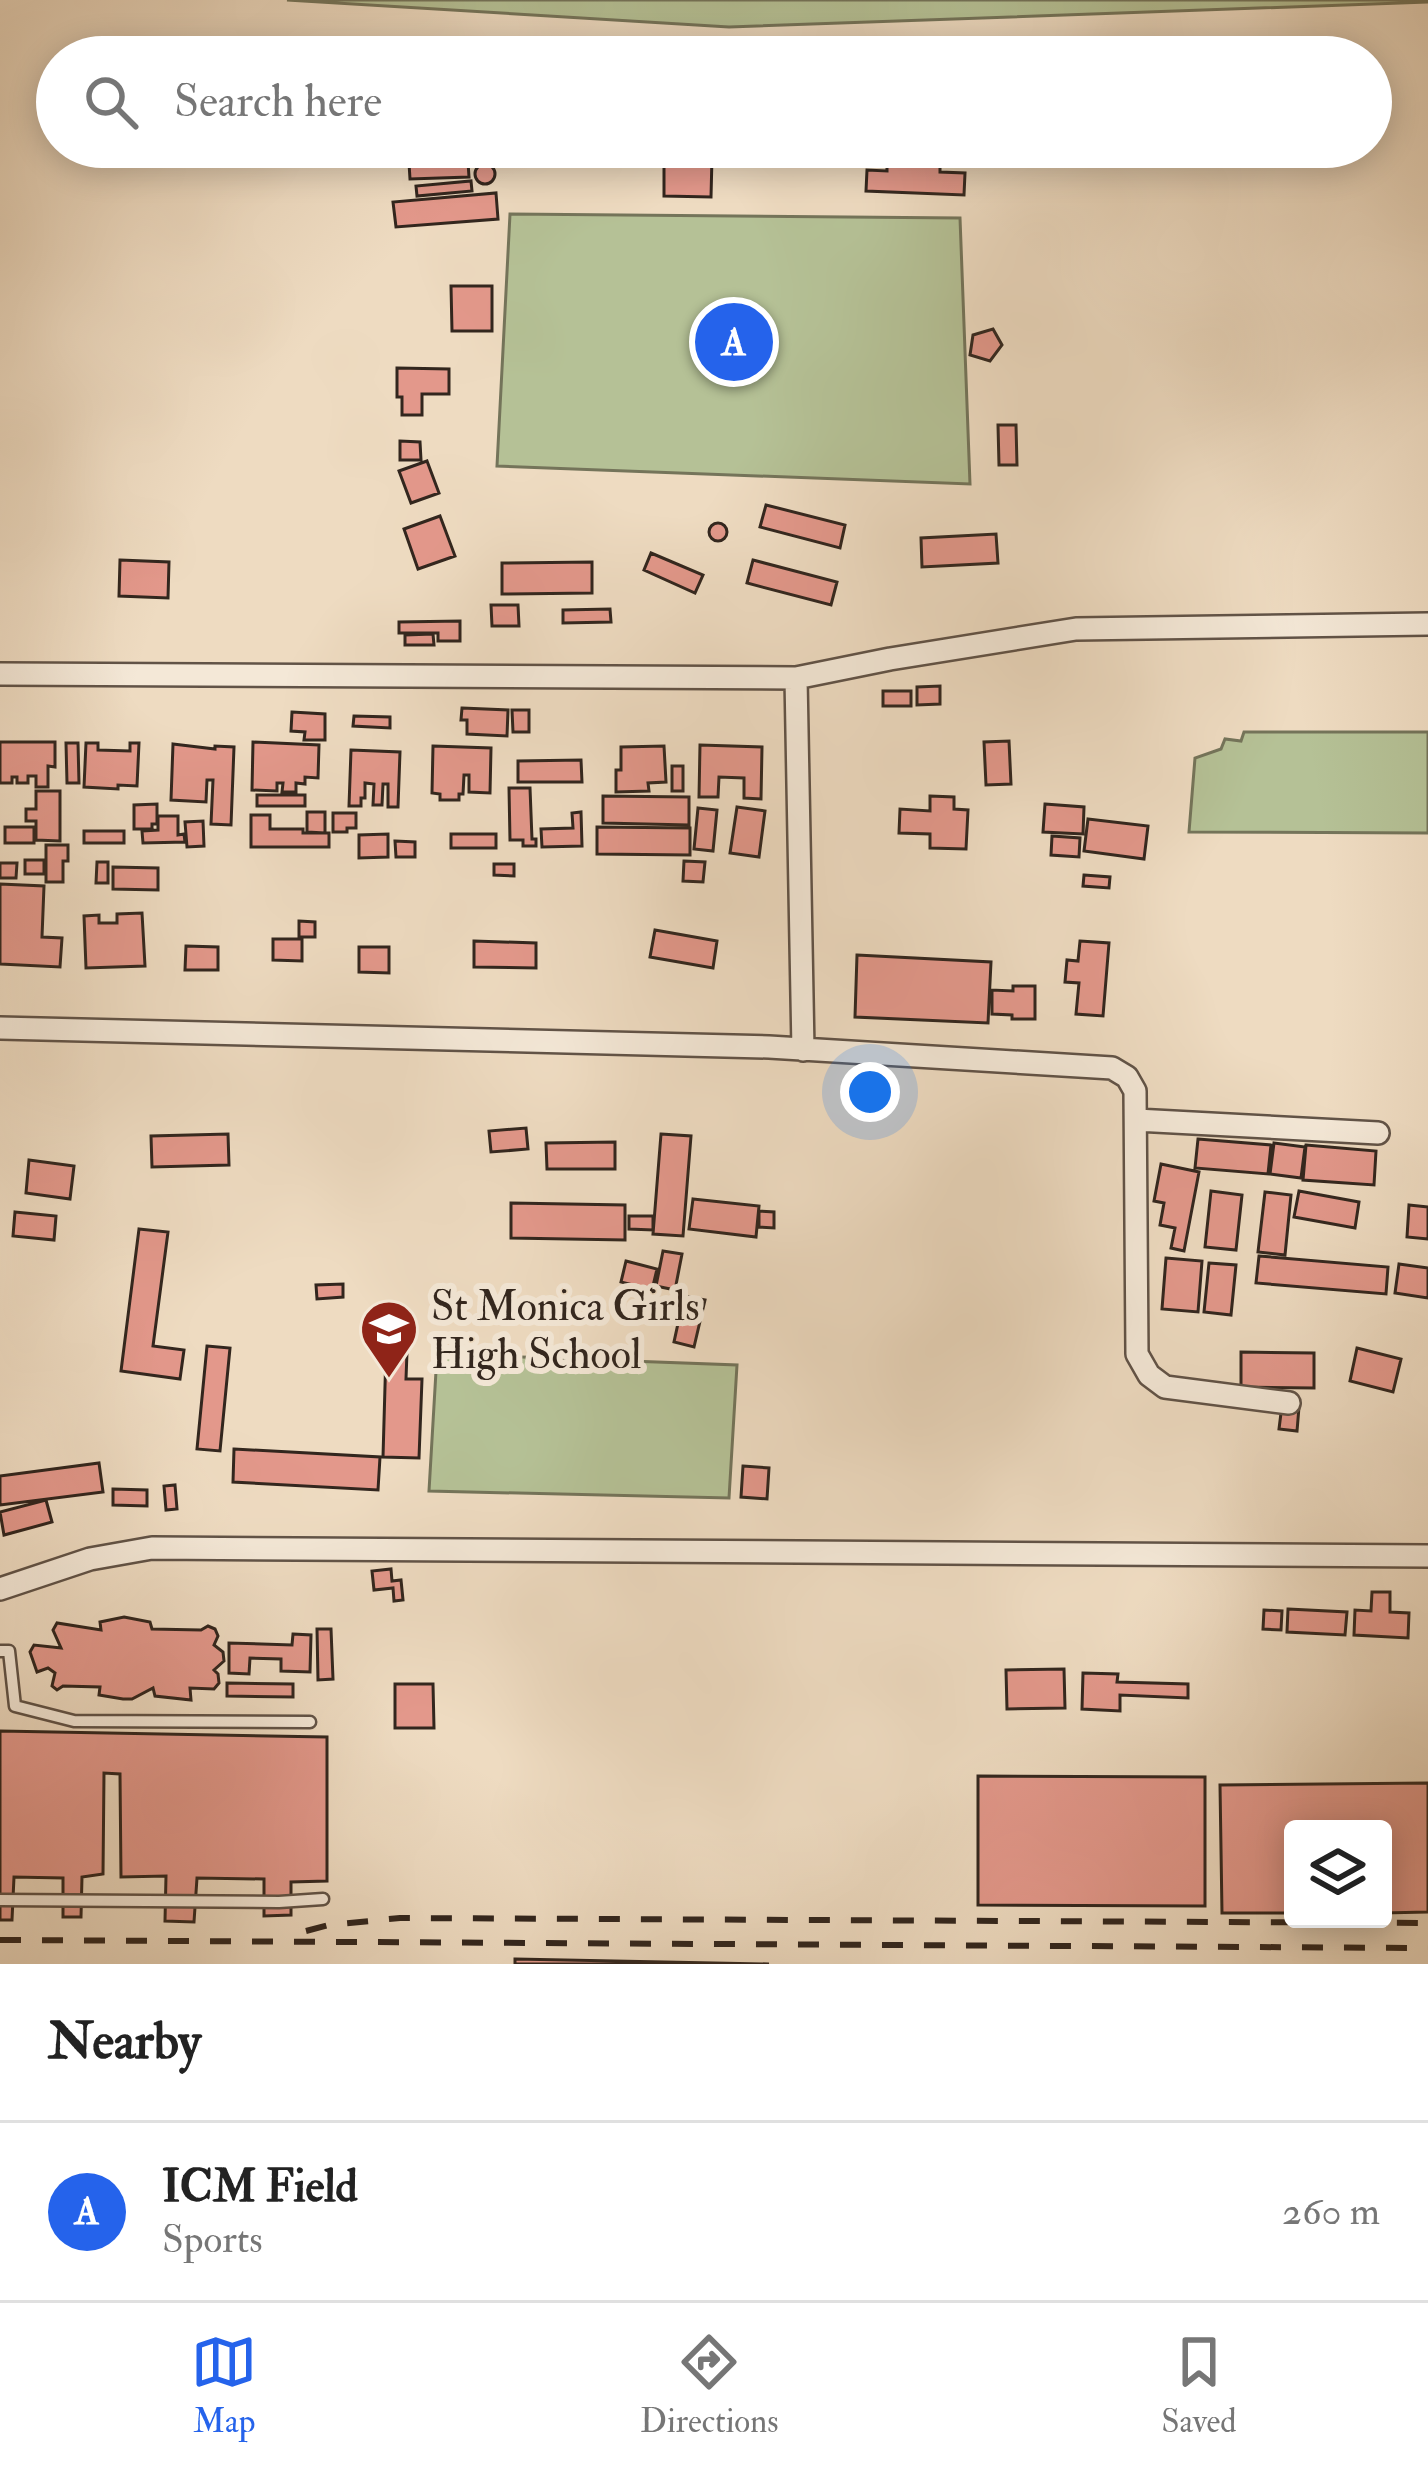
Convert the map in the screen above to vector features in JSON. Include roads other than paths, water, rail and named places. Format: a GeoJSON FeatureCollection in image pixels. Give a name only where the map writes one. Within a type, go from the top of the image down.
{"type":"FeatureCollection","features":[{"type":"Feature","properties":{"kind":"street"},"geometry":{"type":"LineString","coordinates":[[0,674],[796,678],[1076,629],[1428,624]]}},
{"type":"Feature","properties":{"kind":"street"},"geometry":{"type":"LineString","coordinates":[[796,678],[802,1050]]}},
{"type":"Feature","properties":{"kind":"street"},"geometry":{"type":"LineString","coordinates":[[0,1028],[770,1047],[1112,1069],[1127,1077],[1136,1091],[1137,1354],[1149,1375],[1165,1387],[1289,1403]]}},
{"type":"Feature","properties":{"kind":"street"},"geometry":{"type":"LineString","coordinates":[[1136,1120],[1378,1132]]}},
{"type":"Feature","properties":{"kind":"street"},"geometry":{"type":"LineString","coordinates":[[0,1589],[90,1559],[152,1547],[1428,1556]]}},
{"type":"Feature","properties":{"kind":"lane"},"geometry":{"type":"LineString","coordinates":[[0,1651],[9,1651],[15,1706],[74,1721],[310,1722]]}},
{"type":"Feature","properties":{"kind":"lane"},"geometry":{"type":"LineString","coordinates":[[0,1900],[323,1899]]}},
{"type":"Feature","properties":{"kind":"railway"},"geometry":{"type":"LineString","coordinates":[[306,1931],[400,1918],[1428,1923]]}},
{"type":"Feature","properties":{"kind":"railway"},"geometry":{"type":"LineString","coordinates":[[0,1940],[1428,1948]]}},
{"type":"Feature","properties":{"kind":"place","name":"ICM Field"},"geometry":{"type":"Point","coordinates":[734,342]}},
{"type":"Feature","properties":{"kind":"place","name":"St Monica Girls High School"},"geometry":{"type":"Point","coordinates":[389,1380]}}]}
